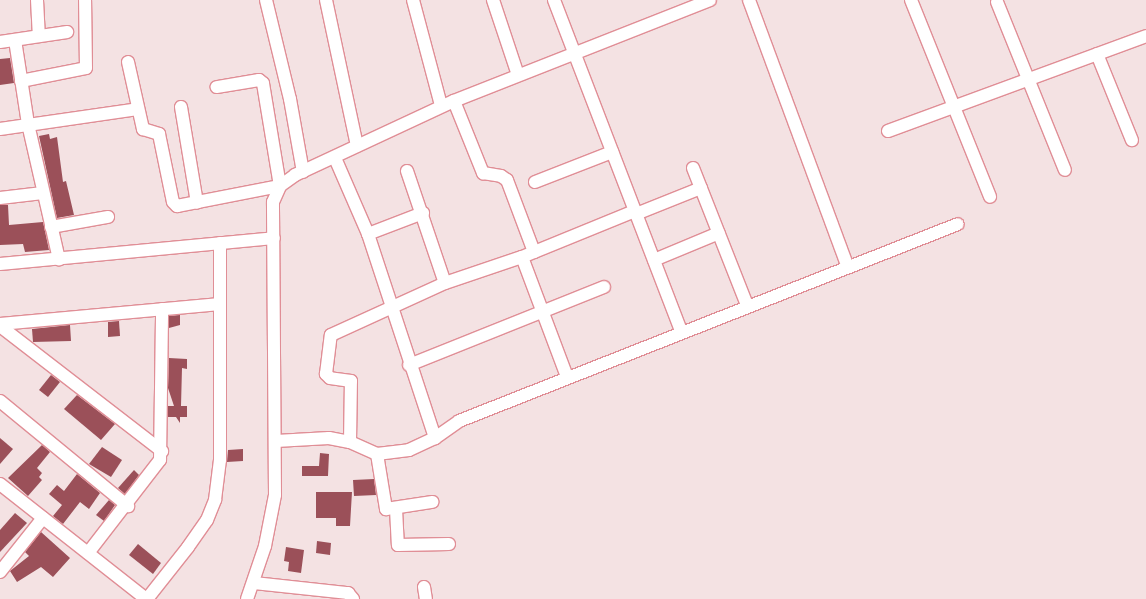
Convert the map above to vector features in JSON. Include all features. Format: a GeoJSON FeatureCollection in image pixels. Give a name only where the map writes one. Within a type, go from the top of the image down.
{"type":"FeatureCollection","features":[{"type":"Feature","properties":{"kind":"street"},"geometry":{"type":"LineString","coordinates":[[36,0],[39,36]]}},
{"type":"Feature","properties":{"kind":"street"},"geometry":{"type":"LineString","coordinates":[[21,81],[86,68],[85,0]]}},
{"type":"Feature","properties":{"kind":"street"},"geometry":{"type":"LineString","coordinates":[[266,0],[289,92],[303,172]]}},
{"type":"Feature","properties":{"kind":"street"},"geometry":{"type":"LineString","coordinates":[[326,0],[357,146]]}},
{"type":"Feature","properties":{"kind":"street"},"geometry":{"type":"LineString","coordinates":[[413,0],[441,105]]}},
{"type":"Feature","properties":{"kind":"street"},"geometry":{"type":"LineString","coordinates":[[493,0],[518,75]]}},
{"type":"Feature","properties":{"kind":"street"},"geometry":{"type":"LineString","coordinates":[[554,0],[681,331]]}},
{"type":"Feature","properties":{"kind":"street"},"geometry":{"type":"LineString","coordinates":[[128,62],[144,131],[155,131],[159,134],[175,205],[197,203],[280,186],[303,172],[454,101],[710,0]]}},
{"type":"Feature","properties":{"kind":"street"},"geometry":{"type":"LineString","coordinates":[[750,0],[848,267]]}},
{"type":"Feature","properties":{"kind":"street"},"geometry":{"type":"LineString","coordinates":[[911,0],[990,197]]}},
{"type":"Feature","properties":{"kind":"street"},"geometry":{"type":"LineString","coordinates":[[997,2],[1065,170]]}},
{"type":"Feature","properties":{"kind":"street"},"geometry":{"type":"LineString","coordinates":[[0,42],[67,32]]}},
{"type":"Feature","properties":{"kind":"street"},"geometry":{"type":"LineString","coordinates":[[888,131],[1146,36]]}},
{"type":"Feature","properties":{"kind":"street"},"geometry":{"type":"LineString","coordinates":[[15,40],[28,124],[59,259]]}},
{"type":"Feature","properties":{"kind":"street"},"geometry":{"type":"LineString","coordinates":[[1097,54],[1132,140]]}},
{"type":"Feature","properties":{"kind":"street"},"geometry":{"type":"LineString","coordinates":[[217,87],[259,80],[263,83],[280,186],[273,202],[276,442],[272,518],[254,583],[247,599]]}},
{"type":"Feature","properties":{"kind":"street"},"geometry":{"type":"LineString","coordinates":[[454,101],[482,173],[507,180],[543,311],[567,377]]}},
{"type":"Feature","properties":{"kind":"street"},"geometry":{"type":"LineString","coordinates":[[181,107],[197,203]]}},
{"type":"Feature","properties":{"kind":"street"},"geometry":{"type":"LineString","coordinates":[[0,129],[138,109]]}},
{"type":"Feature","properties":{"kind":"street"},"geometry":{"type":"LineString","coordinates":[[535,182],[612,152]]}},
{"type":"Feature","properties":{"kind":"street"},"geometry":{"type":"LineString","coordinates":[[335,158],[368,234],[409,364],[435,438]]}},
{"type":"Feature","properties":{"kind":"street"},"geometry":{"type":"LineString","coordinates":[[693,168],[747,305]]}},
{"type":"Feature","properties":{"kind":"street"},"geometry":{"type":"LineString","coordinates":[[407,171],[423,213],[445,283]]}},
{"type":"Feature","properties":{"kind":"street"},"geometry":{"type":"LineString","coordinates":[[350,442],[351,381],[328,377],[328,341],[337,330],[445,283],[528,254],[701,188]]}},
{"type":"Feature","properties":{"kind":"street"},"geometry":{"type":"LineString","coordinates":[[0,198],[43,193]]}},
{"type":"Feature","properties":{"kind":"street"},"geometry":{"type":"LineString","coordinates":[[368,234],[423,213]]}},
{"type":"Feature","properties":{"kind":"street"},"geometry":{"type":"LineString","coordinates":[[51,228],[108,217]]}},
{"type":"Feature","properties":{"kind":"street"},"geometry":{"type":"LineString","coordinates":[[276,442],[329,438],[350,442],[377,454],[409,450],[435,438],[459,421],[681,331],[958,224]]}},
{"type":"Feature","properties":{"kind":"street"},"geometry":{"type":"LineString","coordinates":[[654,260],[719,233]]}},
{"type":"Feature","properties":{"kind":"street"},"geometry":{"type":"LineString","coordinates":[[0,264],[274,238]]}},
{"type":"Feature","properties":{"kind":"street"},"geometry":{"type":"LineString","coordinates":[[0,484],[147,599],[207,520],[215,500],[220,460],[220,243]]}},
{"type":"Feature","properties":{"kind":"street"},"geometry":{"type":"LineString","coordinates":[[409,364],[604,287]]}},
{"type":"Feature","properties":{"kind":"street"},"geometry":{"type":"LineString","coordinates":[[0,325],[220,304]]}},
{"type":"Feature","properties":{"kind":"street"},"geometry":{"type":"LineString","coordinates":[[88,553],[128,506],[157,468],[162,451],[162,309]]}},
{"type":"Feature","properties":{"kind":"street"},"geometry":{"type":"LineString","coordinates":[[0,325],[162,451]]}},
{"type":"Feature","properties":{"kind":"street"},"geometry":{"type":"LineString","coordinates":[[0,401],[128,506]]}},
{"type":"Feature","properties":{"kind":"street"},"geometry":{"type":"LineString","coordinates":[[377,454],[385,505],[389,510],[396,510],[432,502]]}},
{"type":"Feature","properties":{"kind":"street"},"geometry":{"type":"LineString","coordinates":[[396,510],[398,545],[449,544]]}},
{"type":"Feature","properties":{"kind":"street"},"geometry":{"type":"LineString","coordinates":[[0,572],[43,518]]}},
{"type":"Feature","properties":{"kind":"street"},"geometry":{"type":"LineString","coordinates":[[254,583],[348,593],[353,599]]}},
{"type":"Feature","properties":{"kind":"building"},"geometry":{"type":"Polygon","coordinates":[[[10,58],[14,83],[0,85],[0,59],[10,58]]]}},
{"type":"Feature","properties":{"kind":"building"},"geometry":{"type":"Polygon","coordinates":[[[49,134],[50,139],[57,137],[63,182],[66,181],[74,215],[57,218],[39,136],[49,134]]]}},
{"type":"Feature","properties":{"kind":"building"},"geometry":{"type":"Polygon","coordinates":[[[0,205],[8,205],[9,225],[43,222],[49,250],[25,252],[23,244],[0,245],[0,205]]]}},
{"type":"Feature","properties":{"kind":"building"},"geometry":{"type":"Polygon","coordinates":[[[180,315],[180,325],[169,328],[169,316],[180,315]]]}},
{"type":"Feature","properties":{"kind":"building"},"geometry":{"type":"Polygon","coordinates":[[[119,321],[120,336],[108,337],[108,322],[119,321]]]}},
{"type":"Feature","properties":{"kind":"building"},"geometry":{"type":"Polygon","coordinates":[[[70,325],[71,341],[33,342],[32,329],[70,325]]]}},
{"type":"Feature","properties":{"kind":"building"},"geometry":{"type":"Polygon","coordinates":[[[169,358],[187,359],[187,369],[182,368],[181,406],[187,406],[187,417],[180,417],[180,423],[176,417],[168,417],[168,406],[174,406],[168,388],[169,358]]]}},
{"type":"Feature","properties":{"kind":"building"},"geometry":{"type":"Polygon","coordinates":[[[51,375],[60,382],[48,397],[39,390],[51,375]]]}},
{"type":"Feature","properties":{"kind":"building"},"geometry":{"type":"Polygon","coordinates":[[[77,395],[115,424],[101,440],[64,409],[77,395]]]}},
{"type":"Feature","properties":{"kind":"building"},"geometry":{"type":"Polygon","coordinates":[[[0,438],[13,449],[0,464],[0,438]]]}},
{"type":"Feature","properties":{"kind":"building"},"geometry":{"type":"Polygon","coordinates":[[[42,445],[50,452],[37,468],[42,473],[39,477],[42,480],[28,496],[8,478],[42,445]]]}},
{"type":"Feature","properties":{"kind":"building"},"geometry":{"type":"Polygon","coordinates":[[[102,447],[122,460],[111,477],[89,464],[102,447]]]}},
{"type":"Feature","properties":{"kind":"building"},"geometry":{"type":"Polygon","coordinates":[[[243,449],[243,461],[227,462],[228,450],[243,449]]]}},
{"type":"Feature","properties":{"kind":"building"},"geometry":{"type":"Polygon","coordinates":[[[320,453],[329,454],[328,476],[302,476],[302,466],[319,466],[320,453]]]}},
{"type":"Feature","properties":{"kind":"building"},"geometry":{"type":"Polygon","coordinates":[[[134,470],[139,475],[125,494],[118,488],[134,470]]]}},
{"type":"Feature","properties":{"kind":"building"},"geometry":{"type":"Polygon","coordinates":[[[77,474],[100,493],[89,509],[80,502],[63,524],[53,516],[62,505],[49,494],[57,485],[64,491],[77,474]]]}},
{"type":"Feature","properties":{"kind":"building"},"geometry":{"type":"Polygon","coordinates":[[[374,479],[376,495],[354,496],[353,480],[374,479]]]}},
{"type":"Feature","properties":{"kind":"building"},"geometry":{"type":"Polygon","coordinates":[[[316,492],[352,492],[350,526],[336,526],[336,518],[316,518],[316,492]]]}},
{"type":"Feature","properties":{"kind":"building"},"geometry":{"type":"Polygon","coordinates":[[[109,500],[115,505],[104,521],[96,515],[109,500]]]}},
{"type":"Feature","properties":{"kind":"building"},"geometry":{"type":"Polygon","coordinates":[[[15,513],[27,523],[0,552],[0,530],[15,513]]]}},
{"type":"Feature","properties":{"kind":"building"},"geometry":{"type":"Polygon","coordinates":[[[41,532],[70,558],[53,577],[41,567],[17,582],[10,571],[29,556],[25,552],[41,532]]]}},
{"type":"Feature","properties":{"kind":"building"},"geometry":{"type":"Polygon","coordinates":[[[317,541],[331,543],[330,555],[316,553],[317,541]]]}},
{"type":"Feature","properties":{"kind":"building"},"geometry":{"type":"Polygon","coordinates":[[[138,544],[161,563],[153,574],[129,555],[138,544]]]}},
{"type":"Feature","properties":{"kind":"building"},"geometry":{"type":"Polygon","coordinates":[[[286,547],[304,550],[301,573],[288,571],[289,562],[284,561],[286,547]]]}}]}
